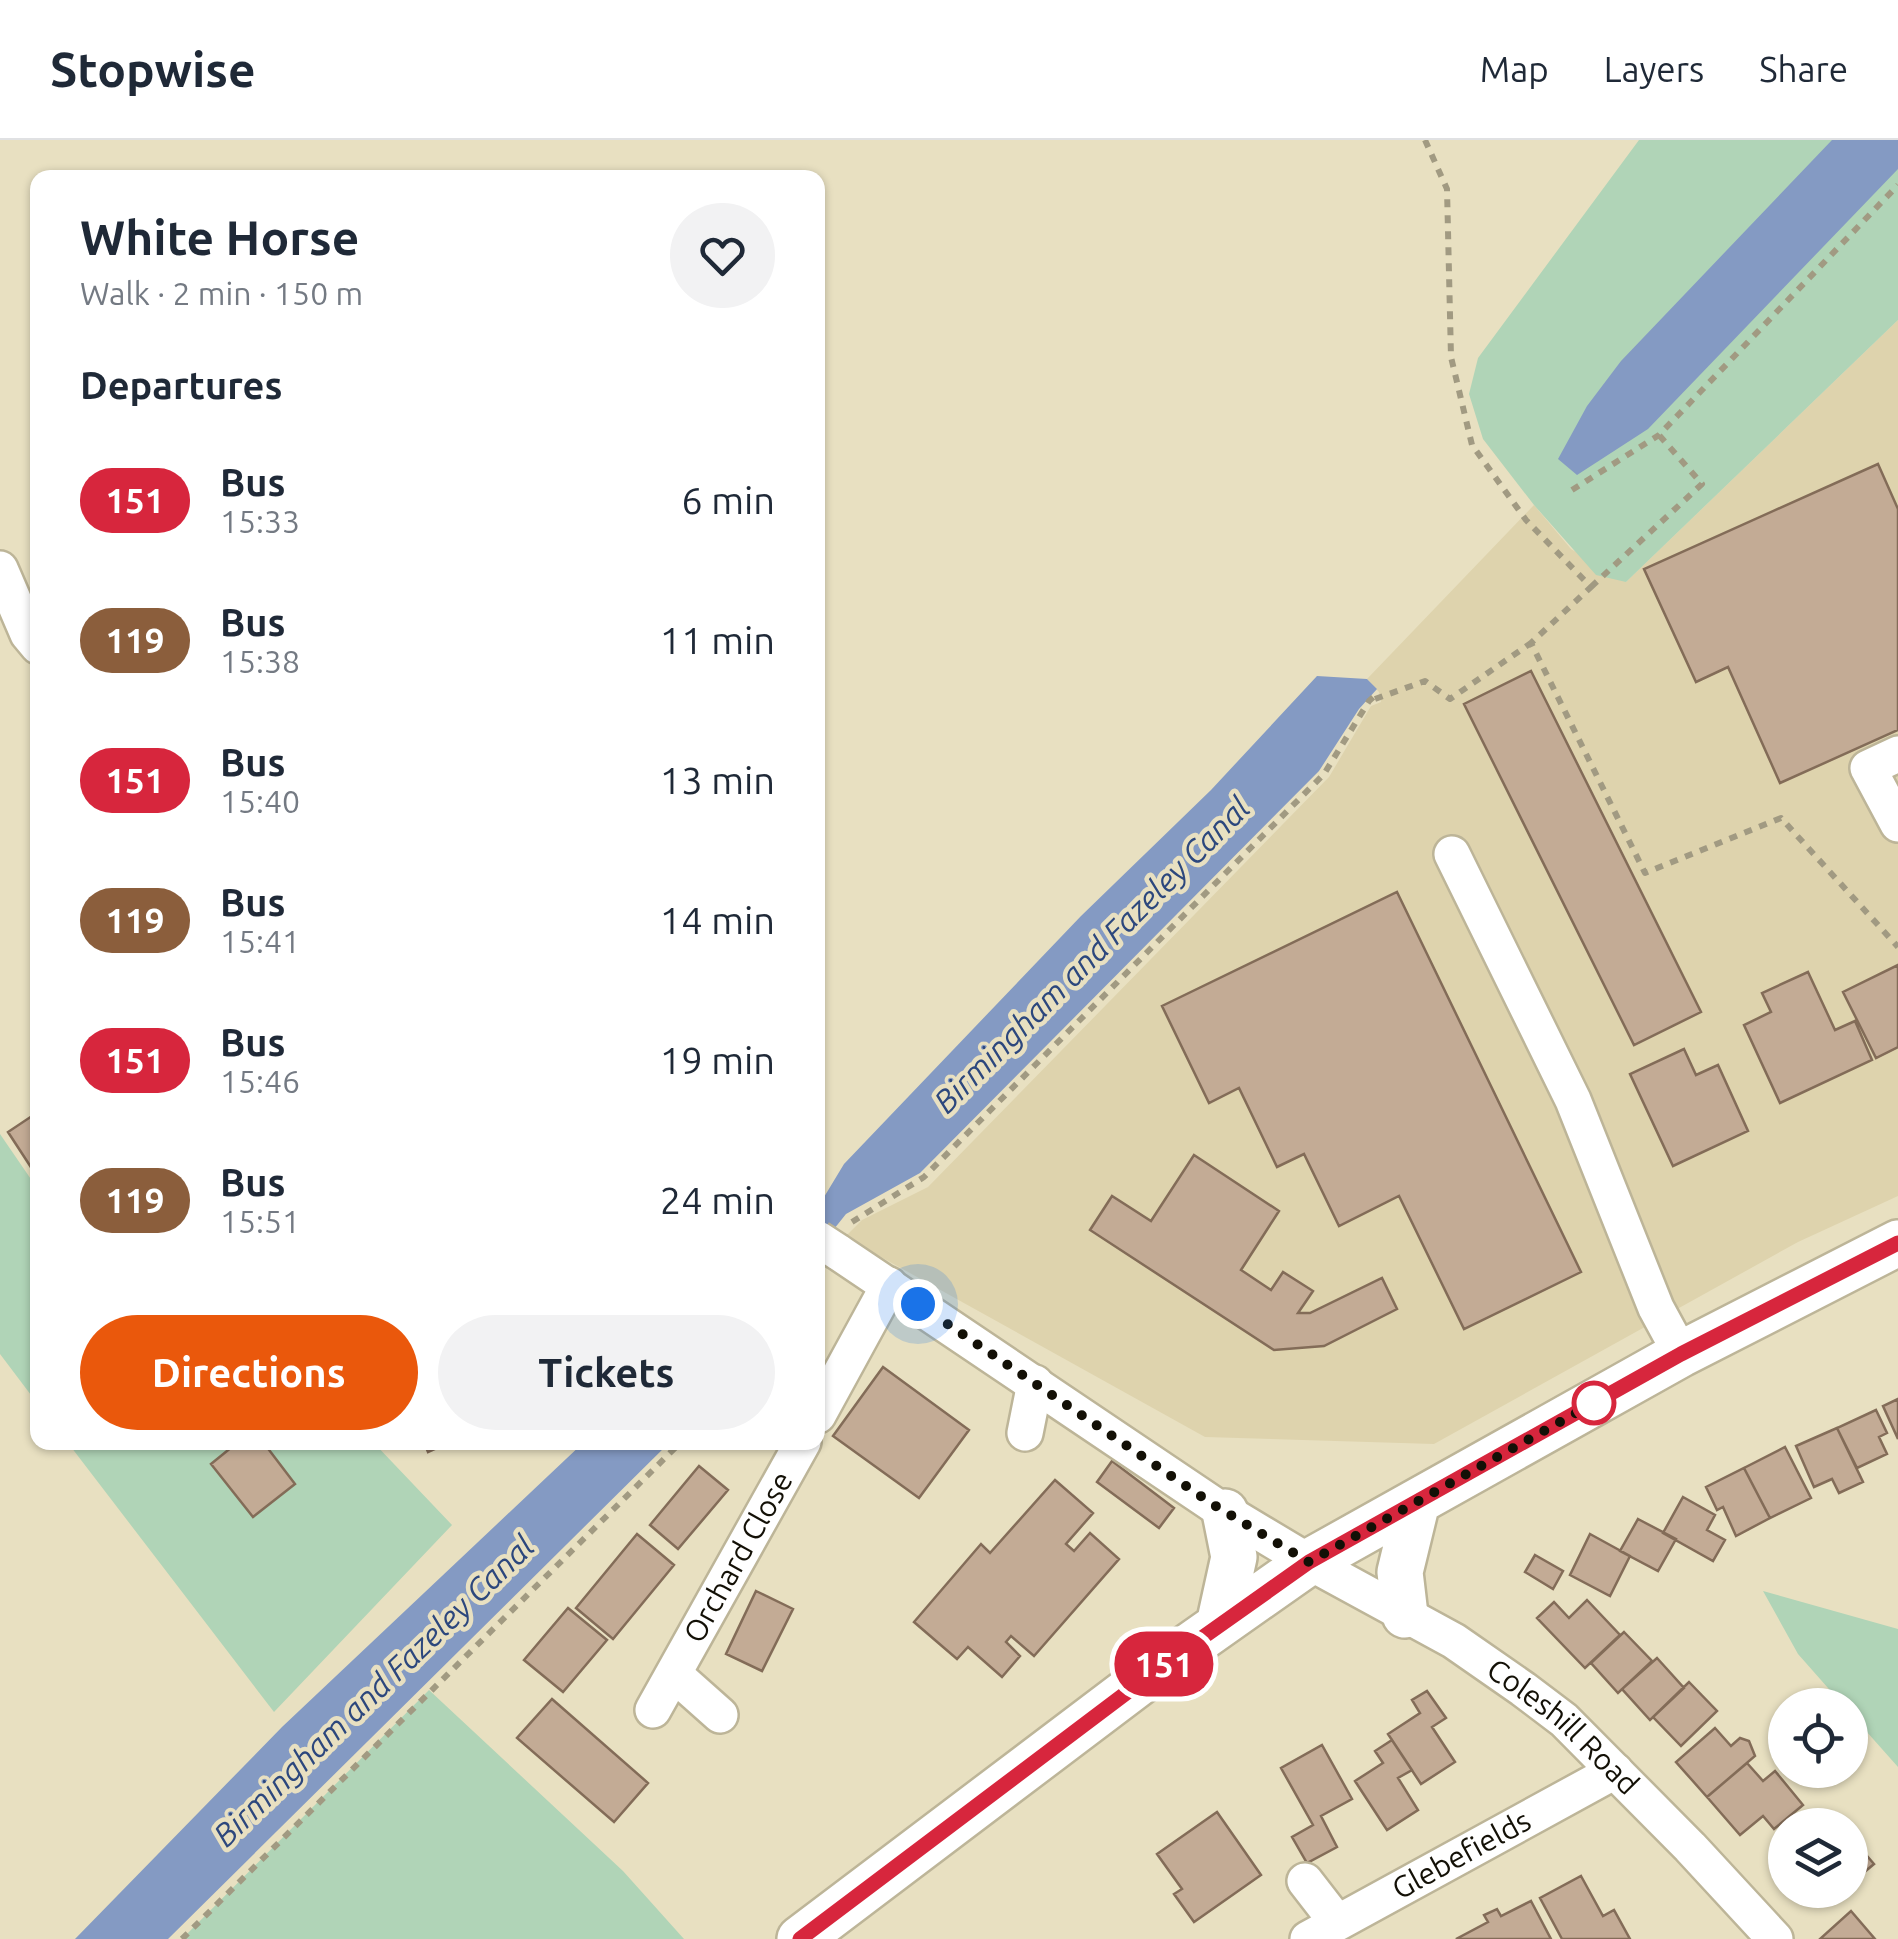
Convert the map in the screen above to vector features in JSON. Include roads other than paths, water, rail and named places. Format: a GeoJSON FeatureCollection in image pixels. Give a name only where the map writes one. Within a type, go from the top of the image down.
{"type":"FeatureCollection","features":[{"type":"Feature","properties":{"kind":"main road"},"geometry":{"type":"LineString","coordinates":[[800,1939],[1218,1625],[1309,1562],[1681,1354],[1898,1243]]}},
{"type":"Feature","properties":{"kind":"main road"},"geometry":{"type":"LineString","coordinates":[[1406,1615],[1400,1572],[1417,1502]]}},
{"type":"Feature","properties":{"kind":"main road"},"geometry":{"type":"LineString","coordinates":[[1218,1625],[1234,1557],[1226,1512]]}},
{"type":"Feature","properties":{"kind":"street"},"geometry":{"type":"LineString","coordinates":[[0,569],[30,636]]}},
{"type":"Feature","properties":{"kind":"street"},"geometry":{"type":"LineString","coordinates":[[1898,754],[1868,768],[1898,824]]}},
{"type":"Feature","properties":{"kind":"street"},"geometry":{"type":"LineString","coordinates":[[1452,854],[1574,1100],[1656,1308],[1681,1354]]}},
{"type":"Feature","properties":{"kind":"street","name":"Coleshill Road"},"geometry":{"type":"LineString","coordinates":[[835,1239],[889,1285],[1226,1512],[1454,1641],[1564,1720],[1775,1939]]}},
{"type":"Feature","properties":{"kind":"street"},"geometry":{"type":"LineString","coordinates":[[825,1403],[889,1285]]}},
{"type":"Feature","properties":{"kind":"street"},"geometry":{"type":"LineString","coordinates":[[1025,1433],[1034,1383]]}},
{"type":"Feature","properties":{"kind":"street","name":"Orchard Close"},"geometry":{"type":"LineString","coordinates":[[653,1710],[799,1450]]}},
{"type":"Feature","properties":{"kind":"street","name":"Orchard Close"},"geometry":{"type":"LineString","coordinates":[[675,1674],[720,1715]]}},
{"type":"Feature","properties":{"kind":"street","name":"Glebefields"},"geometry":{"type":"LineString","coordinates":[[1322,1930],[1615,1771]]}},
{"type":"Feature","properties":{"kind":"street"},"geometry":{"type":"LineString","coordinates":[[1305,1881],[1322,1930]]}},
{"type":"Feature","properties":{"kind":"water"},"geometry":{"type":"Polygon","coordinates":[[[1832,140],[1898,140],[1898,169],[1648,429],[1577,475],[1558,459],[1587,406],[1621,361],[1832,140]]]}},
{"type":"Feature","properties":{"kind":"water","name":"Birmingham and Fazeley Canal"},"geometry":{"type":"Polygon","coordinates":[[[1317,676],[1367,679],[1377,689],[1359,709],[1319,771],[920,1173],[846,1214],[825,1240],[825,1195],[844,1164],[1081,916],[1211,790],[1317,676]]]}},
{"type":"Feature","properties":{"kind":"water","name":"Birmingham and Fazeley Canal"},"geometry":{"type":"Polygon","coordinates":[[[576,1450],[662,1450],[168,1939],[75,1939],[282,1727],[576,1450]]]}}]}
